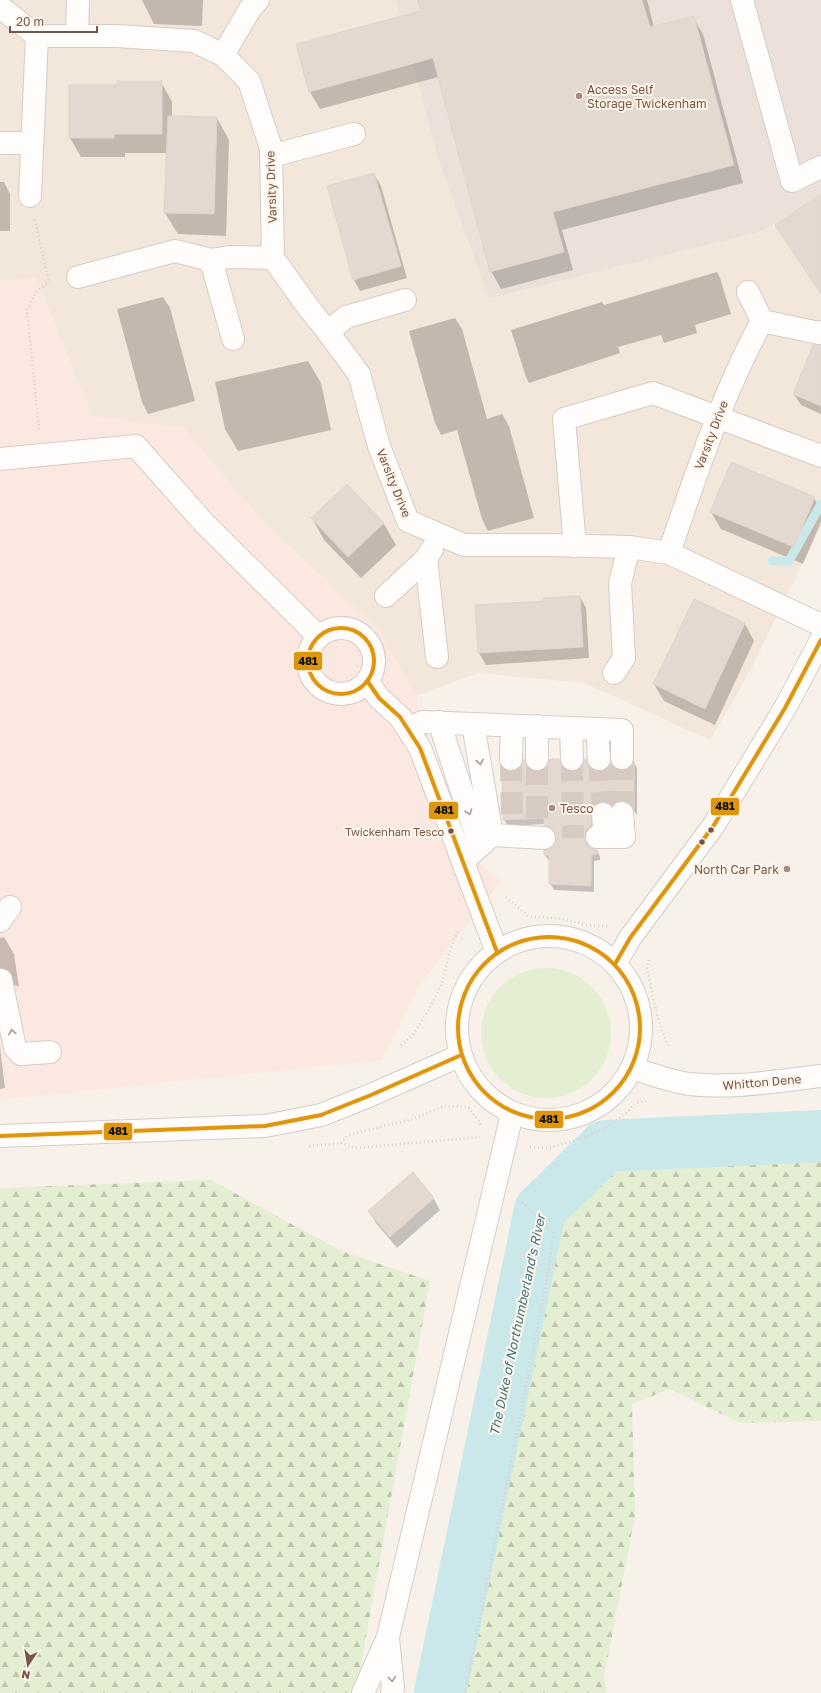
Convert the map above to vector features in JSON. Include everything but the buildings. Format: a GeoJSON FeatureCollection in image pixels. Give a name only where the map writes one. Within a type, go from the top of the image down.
{"type":"FeatureCollection","features":[{"type":"Feature","properties":{"kind":"street"},"geometry":{"type":"LineString","coordinates":[[77,36],[78,0]]}},
{"type":"Feature","properties":{"kind":"street"},"geometry":{"type":"LineString","coordinates":[[223,55],[250,8],[258,0]]}},
{"type":"Feature","properties":{"kind":"street"},"geometry":{"type":"LineString","coordinates":[[742,0],[792,181],[821,167]]}},
{"type":"Feature","properties":{"kind":"street"},"geometry":{"type":"LineString","coordinates":[[0,7],[37,36],[30,196]]}},
{"type":"Feature","properties":{"kind":"street","name":"Varsity Drive"},"geometry":{"type":"LineString","coordinates":[[37,36],[117,36],[194,41],[223,55],[249,81],[271,148],[273,258],[308,308],[359,374],[379,446],[408,520],[464,545],[551,544],[629,547],[669,553],[821,625]]}},
{"type":"Feature","properties":{"kind":"street"},"geometry":{"type":"LineString","coordinates":[[271,156],[354,134]]}},
{"type":"Feature","properties":{"kind":"street"},"geometry":{"type":"LineString","coordinates":[[0,143],[32,143]]}},
{"type":"Feature","properties":{"kind":"street"},"geometry":{"type":"LineString","coordinates":[[78,278],[175,251],[220,258],[273,258]]}},
{"type":"Feature","properties":{"kind":"street"},"geometry":{"type":"LineString","coordinates":[[220,258],[233,339]]}},
{"type":"Feature","properties":{"kind":"street"},"geometry":{"type":"LineString","coordinates":[[748,292],[762,321],[819,333],[821,332]]}},
{"type":"Feature","properties":{"kind":"street"},"geometry":{"type":"LineString","coordinates":[[328,332],[346,317],[405,300]]}},
{"type":"Feature","properties":{"kind":"street","name":"Varsity Drive"},"geometry":{"type":"LineString","coordinates":[[669,553],[717,417],[762,321]]}},
{"type":"Feature","properties":{"kind":"street"},"geometry":{"type":"LineString","coordinates":[[575,546],[564,419],[653,393],[821,456]]}},
{"type":"Feature","properties":{"kind":"street"},"geometry":{"type":"LineString","coordinates":[[0,459],[136,446],[204,523],[318,636]]}},
{"type":"Feature","properties":{"kind":"street"},"geometry":{"type":"LineString","coordinates":[[386,596],[426,559],[440,534]]}},
{"type":"Feature","properties":{"kind":"street"},"geometry":{"type":"LineString","coordinates":[[614,673],[624,658],[620,584],[629,547]]}},
{"type":"Feature","properties":{"kind":"street"},"geometry":{"type":"LineString","coordinates":[[426,559],[437,657]]}},
{"type":"Feature","properties":{"kind":"street"},"geometry":{"type":"LineString","coordinates":[[345,627],[362,635],[372,648],[374,665],[368,682],[354,692],[335,694],[320,687],[310,675],[308,652],[318,636],[329,629],[345,627]]}},
{"type":"Feature","properties":{"kind":"street"},"geometry":{"type":"LineString","coordinates":[[615,964],[630,938],[714,825],[785,708],[821,640]]}},
{"type":"Feature","properties":{"kind":"street"},"geometry":{"type":"LineString","coordinates":[[368,682],[379,698],[400,717],[420,748],[497,952]]}},
{"type":"Feature","properties":{"kind":"street"},"geometry":{"type":"LineString","coordinates":[[407,728],[423,722],[439,722],[622,730],[622,758]]}},
{"type":"Feature","properties":{"kind":"street"},"geometry":{"type":"LineString","coordinates":[[439,722],[500,834]]}},
{"type":"Feature","properties":{"kind":"street"},"geometry":{"type":"LineString","coordinates":[[473,724],[500,834]]}},
{"type":"Feature","properties":{"kind":"street"},"geometry":{"type":"LineString","coordinates":[[511,760],[512,726]]}},
{"type":"Feature","properties":{"kind":"street"},"geometry":{"type":"LineString","coordinates":[[537,726],[537,759]]}},
{"type":"Feature","properties":{"kind":"street"},"geometry":{"type":"LineString","coordinates":[[571,728],[572,759]]}},
{"type":"Feature","properties":{"kind":"street"},"geometry":{"type":"LineString","coordinates":[[597,729],[598,759]]}},
{"type":"Feature","properties":{"kind":"street"},"geometry":{"type":"LineString","coordinates":[[601,837],[624,837],[613,813]]}},
{"type":"Feature","properties":{"kind":"street"},"geometry":{"type":"LineString","coordinates":[[463,861],[500,834],[539,831]]}},
{"type":"Feature","properties":{"kind":"street"},"geometry":{"type":"LineString","coordinates":[[558,936],[589,946],[615,964],[631,987],[640,1013],[640,1041],[632,1068],[617,1090],[596,1107],[572,1117],[545,1120],[512,1114],[493,1101],[472,1080],[459,1056],[457,1044],[457,1025],[462,997],[476,971],[497,952],[526,939],[558,936]]}},
{"type":"Feature","properties":{"kind":"street"},"geometry":{"type":"LineString","coordinates":[[1,980],[15,1048],[21,1054],[50,1052]]}},
{"type":"Feature","properties":{"kind":"street"},"geometry":{"type":"LineString","coordinates":[[0,1136],[265,1126],[321,1115],[371,1095],[459,1056]]}},
{"type":"Feature","properties":{"kind":"street","name":"Whitton Dene"},"geometry":{"type":"LineString","coordinates":[[632,1068],[659,1077],[688,1084],[706,1085],[733,1086],[821,1076]]}},
{"type":"Feature","properties":{"kind":"street"},"geometry":{"type":"LineString","coordinates":[[363,1693],[388,1637],[512,1114]]}},
{"type":"Feature","properties":{"kind":"street"},"geometry":{"type":"LineString","coordinates":[[388,1637],[393,1688],[392,1693]]}},
{"type":"Feature","properties":{"kind":"path"},"geometry":{"type":"LineString","coordinates":[[30,196],[49,282]]}},
{"type":"Feature","properties":{"kind":"path"},"geometry":{"type":"LineString","coordinates":[[42,455],[27,310],[37,291],[49,282],[78,278]]}},
{"type":"Feature","properties":{"kind":"path"},"geometry":{"type":"LineString","coordinates":[[506,897],[528,916],[562,919],[588,925],[610,927]]}},
{"type":"Feature","properties":{"kind":"path"},"geometry":{"type":"LineString","coordinates":[[401,1045],[412,1036],[428,1011],[442,984],[450,950],[460,929]]}},
{"type":"Feature","properties":{"kind":"path"},"geometry":{"type":"LineString","coordinates":[[651,956],[647,968],[657,1017],[669,1048]]}},
{"type":"Feature","properties":{"kind":"path"},"geometry":{"type":"LineString","coordinates":[[531,1148],[550,1148],[587,1136],[608,1126],[626,1113],[636,1103],[651,1100]]}},
{"type":"Feature","properties":{"kind":"path"},"geometry":{"type":"LineString","coordinates":[[341,1143],[348,1135],[413,1118],[444,1106],[468,1108],[479,1121],[482,1132]]}},
{"type":"Feature","properties":{"kind":"path"},"geometry":{"type":"LineString","coordinates":[[304,1147],[341,1143],[355,1148],[484,1137]]}},
{"type":"Feature","properties":{"kind":"path"},"geometry":{"type":"LineString","coordinates":[[465,1693],[544,1292],[554,1232],[520,1201]]}},
{"type":"Feature","properties":{"kind":"shaded area"},"geometry":{"type":"Polygon","coordinates":[[[0,0],[396,0],[438,158],[775,225],[821,203],[821,526],[749,673],[710,740],[585,683],[478,673],[416,696],[379,630],[263,522],[184,428],[93,417],[36,278],[0,281],[0,0]]]}},
{"type":"Feature","properties":{"kind":"shaded area"},"geometry":{"type":"Polygon","coordinates":[[[396,0],[821,0],[821,203],[755,233],[489,298],[438,158],[396,0]]]}},
{"type":"Feature","properties":{"kind":"shaded area"},"geometry":{"type":"Polygon","coordinates":[[[36,278],[93,416],[184,428],[263,522],[379,630],[416,696],[423,722],[475,860],[501,881],[420,984],[382,1060],[0,1100],[0,281],[36,278]]]}},
{"type":"Feature","properties":{"kind":"green space"},"geometry":{"type":"Polygon","coordinates":[[[546,968],[559,969],[571,973],[592,987],[606,1008],[610,1020],[610,1046],[606,1058],[592,1079],[571,1093],[559,1097],[546,1098],[533,1097],[521,1093],[500,1079],[486,1058],[482,1046],[481,1033],[482,1020],[486,1008],[500,987],[521,973],[533,969],[546,968]]]}},
{"type":"Feature","properties":{"kind":"green space"},"geometry":{"type":"Polygon","coordinates":[[[821,1122],[821,1421],[740,1423],[670,1389],[632,1404],[635,1515],[604,1678],[607,1693],[452,1693],[488,1514],[538,1291],[513,1241],[531,1180],[665,1131],[821,1122]]]}},
{"type":"Feature","properties":{"kind":"green space"},"geometry":{"type":"Polygon","coordinates":[[[211,1180],[341,1251],[430,1281],[356,1693],[0,1693],[0,1188],[211,1180]]]}},
{"type":"Feature","properties":{"kind":"waterway"},"geometry":{"type":"LineString","coordinates":[[772,561],[789,561],[821,504]]}},
{"type":"Feature","properties":{"kind":"waterway","name":"The Duke of Northumberland's River"},"geometry":{"type":"LineString","coordinates":[[440,1693],[540,1210],[605,1146],[821,1136]]}},
{"type":"Feature","properties":{"kind":"tunnel"},"geometry":{"type":"LineString","coordinates":[[622,758],[622,813]]}},
{"type":"Feature","properties":{"kind":"tunnel"},"geometry":{"type":"LineString","coordinates":[[511,759],[512,819]]}},
{"type":"Feature","properties":{"kind":"tunnel"},"geometry":{"type":"LineString","coordinates":[[537,759],[537,818]]}},
{"type":"Feature","properties":{"kind":"tunnel"},"geometry":{"type":"LineString","coordinates":[[572,759],[573,838]]}},
{"type":"Feature","properties":{"kind":"tunnel"},"geometry":{"type":"LineString","coordinates":[[599,759],[603,814]]}},
{"type":"Feature","properties":{"kind":"transit line","name":"481"},"geometry":{"type":"LineString","coordinates":[[341,628],[354,631],[364,638],[371,648],[374,661],[371,674],[364,684],[354,691],[341,694],[328,691],[318,684],[311,674],[308,661],[311,648],[318,638],[328,631],[341,628]]}},
{"type":"Feature","properties":{"kind":"transit line","name":"481"},"geometry":{"type":"LineString","coordinates":[[615,964],[630,938],[714,825],[785,708],[821,640]]}},
{"type":"Feature","properties":{"kind":"transit line","name":"481"},"geometry":{"type":"LineString","coordinates":[[368,682],[379,698],[400,717],[420,748],[497,952]]}},
{"type":"Feature","properties":{"kind":"transit line","name":"481"},"geometry":{"type":"LineString","coordinates":[[540,937],[558,937],[584,943],[600,952],[614,963],[625,977],[634,993],[639,1010],[640,1028],[639,1046],[634,1063],[625,1079],[614,1093],[592,1109],[576,1116],[558,1119],[540,1119],[522,1116],[506,1109],[491,1099],[478,1086],[468,1071],[461,1055],[458,1037],[458,1019],[461,1001],[468,985],[478,970],[491,957],[506,947],[522,940],[540,937]]}},
{"type":"Feature","properties":{"kind":"transit line","name":"481"},"geometry":{"type":"LineString","coordinates":[[0,1136],[265,1126],[321,1115],[371,1095],[459,1056]]}},
{"type":"Feature","properties":{"kind":"place","name":"Access Self Storage Twickenham"},"geometry":{"type":"Point","coordinates":[579,96]}},
{"type":"Feature","properties":{"kind":"place","name":"Tesco"},"geometry":{"type":"Point","coordinates":[552,808]}},
{"type":"Feature","properties":{"kind":"place","name":"Twickenham Tesco"},"geometry":{"type":"Point","coordinates":[451,831]}},
{"type":"Feature","properties":{"kind":"place","name":"North Car Park"},"geometry":{"type":"Point","coordinates":[787,869]}}]}
